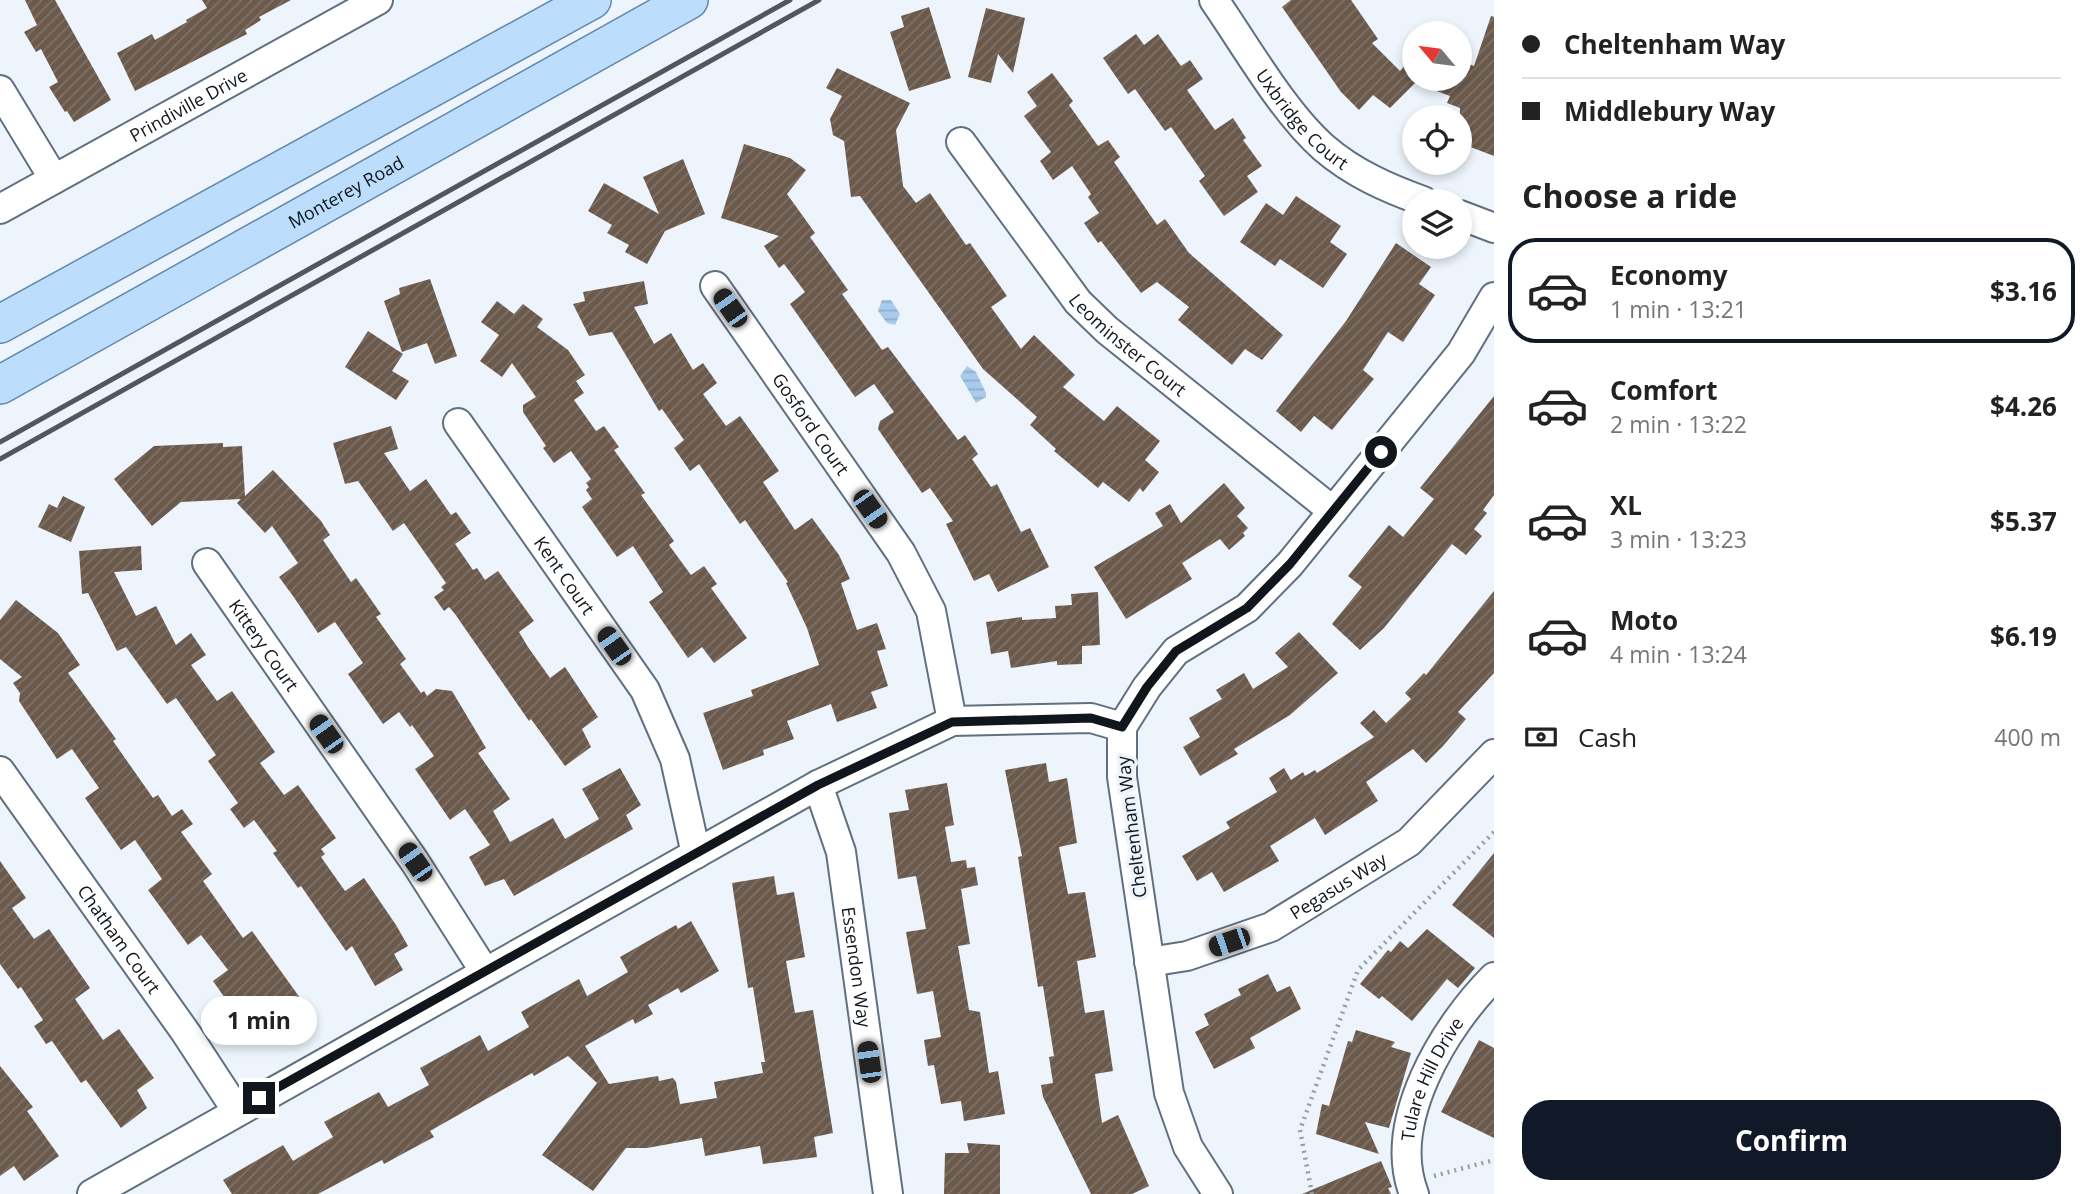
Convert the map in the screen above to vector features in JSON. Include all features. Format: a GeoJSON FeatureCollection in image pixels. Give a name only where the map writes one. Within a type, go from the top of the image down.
{"type":"FeatureCollection","features":[{"type":"Feature","properties":{"kind":"main road"},"geometry":{"type":"LineString","coordinates":[[0,324],[592,0]]}},
{"type":"Feature","properties":{"kind":"main road","name":"Monterey Road"},"geometry":{"type":"LineString","coordinates":[[0,385],[689,0]]}},
{"type":"Feature","properties":{"kind":"street","name":"Prindiville Drive"},"geometry":{"type":"LineString","coordinates":[[0,209],[378,0]]}},
{"type":"Feature","properties":{"kind":"street","name":"Uxbridge Court"},"geometry":{"type":"LineString","coordinates":[[1214,0],[1294,115],[1323,148],[1374,183],[1402,193]]}},
{"type":"Feature","properties":{"kind":"street"},"geometry":{"type":"LineString","coordinates":[[0,90],[54,180]]}},
{"type":"Feature","properties":{"kind":"street","name":"Leominster Court"},"geometry":{"type":"LineString","coordinates":[[961,142],[1078,302],[1107,330],[1333,511]]}},
{"type":"Feature","properties":{"kind":"street"},"geometry":{"type":"LineString","coordinates":[[1472,220],[1494,228]]}},
{"type":"Feature","properties":{"kind":"street","name":"Gosford Court"},"geometry":{"type":"LineString","coordinates":[[715,285],[901,553],[931,611],[952,722]]}},
{"type":"Feature","properties":{"kind":"street"},"geometry":{"type":"LineString","coordinates":[[92,1194],[818,785],[952,722],[1091,718],[1122,727],[1147,687],[1176,651],[1247,608],[1290,564],[1461,353],[1494,298]]}},
{"type":"Feature","properties":{"kind":"street","name":"Kent Court"},"geometry":{"type":"LineString","coordinates":[[458,423],[645,690],[675,758],[696,854]]}},
{"type":"Feature","properties":{"kind":"street","name":"Kittery Court"},"geometry":{"type":"LineString","coordinates":[[207,563],[415,862],[485,972]]}},
{"type":"Feature","properties":{"kind":"street","name":"Cheltenham Way"},"geometry":{"type":"LineString","coordinates":[[1122,727],[1122,777],[1169,1093],[1188,1147],[1218,1194]]}},
{"type":"Feature","properties":{"kind":"street","name":"Pegasus Way"},"geometry":{"type":"LineString","coordinates":[[1149,962],[1187,956],[1271,927],[1409,842],[1494,754]]}},
{"type":"Feature","properties":{"kind":"street","name":"Chatham Court"},"geometry":{"type":"LineString","coordinates":[[0,771],[186,1033],[237,1111]]}},
{"type":"Feature","properties":{"kind":"street","name":"Essendon Way"},"geometry":{"type":"LineString","coordinates":[[818,785],[841,852],[888,1194]]}},
{"type":"Feature","properties":{"kind":"street","name":"Tulare Hill Drive"},"geometry":{"type":"LineString","coordinates":[[1411,1188],[1406,1154],[1414,1107],[1437,1051],[1470,1001],[1494,977]]}},
{"type":"Feature","properties":{"kind":"path"},"geometry":{"type":"LineString","coordinates":[[1312,1194],[1300,1130],[1358,970],[1494,832]]}},
{"type":"Feature","properties":{"kind":"path"},"geometry":{"type":"LineString","coordinates":[[1411,1188],[1494,1160]]}},
{"type":"Feature","properties":{"kind":"water"},"geometry":{"type":"Polygon","coordinates":[[[882,300],[891,300],[900,314],[895,325],[887,323],[878,311],[882,300]]]}},
{"type":"Feature","properties":{"kind":"water"},"geometry":{"type":"Polygon","coordinates":[[[967,366],[976,372],[986,393],[986,397],[976,403],[960,376],[967,366]]]}},
{"type":"Feature","properties":{"kind":"building"},"geometry":{"type":"Polygon","coordinates":[[[25,0],[55,0],[111,100],[74,122],[67,111],[65,112],[49,87],[58,82],[41,49],[36,52],[24,32],[37,25],[25,0]]]}},
{"type":"Feature","properties":{"kind":"building"},"geometry":{"type":"Polygon","coordinates":[[[202,0],[291,0],[259,17],[261,20],[245,30],[247,34],[135,91],[117,53],[152,34],[155,40],[187,22],[186,20],[207,8],[202,0]]]}},
{"type":"Feature","properties":{"kind":"building"},"geometry":{"type":"Polygon","coordinates":[[[1291,0],[1351,0],[1378,39],[1372,43],[1400,71],[1402,69],[1402,91],[1407,91],[1390,108],[1373,95],[1359,110],[1341,92],[1282,7],[1291,0]]]}},
{"type":"Feature","properties":{"kind":"building"},"geometry":{"type":"Polygon","coordinates":[[[929,7],[951,78],[909,91],[890,32],[904,27],[901,16],[929,7]]]}},
{"type":"Feature","properties":{"kind":"building"},"geometry":{"type":"Polygon","coordinates":[[[986,8],[1025,18],[1013,73],[998,54],[991,83],[968,77],[986,8]]]}},
{"type":"Feature","properties":{"kind":"building"},"geometry":{"type":"Polygon","coordinates":[[[1491,16],[1494,17],[1494,156],[1472,148],[1472,105],[1447,103],[1450,96],[1437,91],[1472,91],[1472,65],[1474,66],[1491,16]]]}},
{"type":"Feature","properties":{"kind":"building"},"geometry":{"type":"Polygon","coordinates":[[[1136,34],[1144,45],[1158,34],[1181,66],[1190,60],[1203,79],[1187,90],[1215,130],[1233,118],[1246,138],[1243,140],[1262,166],[1247,176],[1258,192],[1224,216],[1199,181],[1205,176],[1171,127],[1165,131],[1135,89],[1128,94],[1103,58],[1136,34]]]}},
{"type":"Feature","properties":{"kind":"building"},"geometry":{"type":"Polygon","coordinates":[[[837,68],[910,103],[896,130],[903,186],[916,203],[930,193],[966,245],[970,243],[1007,296],[991,307],[1021,349],[1034,335],[1075,375],[1063,387],[1104,421],[1117,406],[1160,441],[1145,460],[1159,472],[1143,492],[1140,488],[1129,502],[1103,482],[1098,488],[1054,451],[1056,449],[1030,425],[1037,417],[983,369],[860,196],[851,197],[844,141],[833,135],[830,119],[842,96],[826,88],[837,68]]]}},
{"type":"Feature","properties":{"kind":"building"},"geometry":{"type":"Polygon","coordinates":[[[1052,73],[1073,101],[1069,105],[1098,146],[1108,140],[1120,157],[1114,162],[1157,225],[1165,219],[1189,253],[1283,335],[1262,360],[1245,349],[1232,365],[1178,320],[1189,307],[1157,282],[1141,293],[1101,241],[1098,243],[1084,223],[1099,213],[1088,197],[1091,194],[1072,166],[1053,180],[1040,161],[1051,152],[1024,116],[1037,106],[1027,92],[1052,73]]]}},
{"type":"Feature","properties":{"kind":"building"},"geometry":{"type":"Polygon","coordinates":[[[744,144],[790,158],[806,170],[787,194],[815,233],[810,237],[848,290],[842,294],[882,350],[888,347],[958,440],[965,435],[978,454],[972,459],[991,487],[997,484],[1021,532],[1030,528],[1049,567],[998,592],[989,574],[974,581],[946,524],[953,521],[930,488],[922,493],[878,429],[880,421],[894,412],[874,384],[855,397],[790,304],[805,292],[784,264],[779,268],[764,246],[779,236],[721,218],[744,144]]]}},
{"type":"Feature","properties":{"kind":"building"},"geometry":{"type":"Polygon","coordinates":[[[683,159],[705,214],[665,231],[647,264],[625,252],[629,245],[607,233],[612,225],[588,211],[604,183],[659,214],[643,177],[683,159]]]}},
{"type":"Feature","properties":{"kind":"building"},"geometry":{"type":"Polygon","coordinates":[[[1296,196],[1341,226],[1330,242],[1347,254],[1323,288],[1280,259],[1275,266],[1240,242],[1266,203],[1283,215],[1296,196]]]}},
{"type":"Feature","properties":{"kind":"building"},"geometry":{"type":"Polygon","coordinates":[[[1396,243],[1402,247],[1402,259],[1419,259],[1431,267],[1419,284],[1435,295],[1403,342],[1388,332],[1363,370],[1374,379],[1332,430],[1314,416],[1301,432],[1276,411],[1346,321],[1396,243]]]}},
{"type":"Feature","properties":{"kind":"building"},"geometry":{"type":"Polygon","coordinates":[[[430,279],[457,356],[435,364],[427,343],[402,352],[384,301],[400,294],[399,288],[430,279]]]}},
{"type":"Feature","properties":{"kind":"building"},"geometry":{"type":"Polygon","coordinates":[[[644,281],[648,304],[634,307],[654,344],[671,333],[693,370],[703,363],[717,383],[703,394],[726,426],[740,416],[766,452],[779,471],[763,482],[795,530],[812,518],[839,555],[850,579],[841,583],[857,630],[877,623],[886,649],[877,651],[888,686],[871,692],[877,708],[837,722],[831,704],[787,721],[794,739],[763,750],[764,755],[723,770],[703,713],[753,696],[751,690],[819,665],[807,628],[786,583],[788,582],[745,520],[740,524],[699,464],[690,471],[674,448],[684,440],[662,409],[659,411],[612,332],[589,336],[573,304],[585,301],[583,292],[644,281]]]}},
{"type":"Feature","properties":{"kind":"building"},"geometry":{"type":"Polygon","coordinates":[[[497,301],[514,314],[523,304],[543,319],[537,327],[568,350],[585,375],[576,381],[584,393],[574,400],[596,431],[604,426],[619,447],[614,450],[645,493],[641,495],[674,541],[669,545],[691,575],[704,566],[717,584],[711,588],[747,638],[714,663],[702,647],[688,658],[649,602],[663,592],[633,546],[617,557],[582,507],[592,499],[586,490],[589,487],[586,483],[591,479],[571,451],[554,463],[543,448],[546,446],[523,412],[523,405],[536,397],[512,363],[502,377],[480,361],[499,335],[481,322],[497,301]]]}},
{"type":"Feature","properties":{"kind":"building"},"geometry":{"type":"Polygon","coordinates":[[[368,331],[403,354],[392,371],[409,381],[396,400],[345,367],[368,331]]]}},
{"type":"Feature","properties":{"kind":"building"},"geometry":{"type":"Polygon","coordinates":[[[1494,396],[1494,495],[1483,510],[1487,513],[1474,529],[1482,536],[1466,555],[1452,544],[1384,628],[1360,650],[1332,624],[1362,587],[1348,576],[1389,525],[1403,537],[1434,499],[1420,488],[1494,396]]]}},
{"type":"Feature","properties":{"kind":"building"},"geometry":{"type":"Polygon","coordinates":[[[391,426],[398,449],[384,453],[410,491],[426,479],[451,515],[456,512],[471,533],[455,544],[473,570],[477,568],[485,580],[498,571],[534,621],[519,632],[528,647],[550,678],[565,667],[598,717],[582,729],[591,747],[565,766],[531,719],[529,721],[455,614],[449,607],[444,611],[434,597],[444,590],[441,587],[446,583],[404,523],[393,531],[358,481],[345,484],[333,443],[391,426]]]}},
{"type":"Feature","properties":{"kind":"building"},"geometry":{"type":"Polygon","coordinates":[[[223,443],[223,447],[242,446],[245,496],[273,470],[321,521],[330,535],[323,540],[351,582],[356,578],[381,614],[376,617],[406,659],[400,664],[421,693],[424,691],[427,696],[436,689],[452,691],[486,748],[478,753],[510,799],[493,811],[510,842],[553,818],[565,839],[599,819],[582,789],[620,768],[641,805],[626,815],[633,829],[514,896],[504,879],[485,886],[469,857],[490,845],[465,809],[450,820],[415,769],[434,756],[412,725],[410,727],[399,712],[383,724],[348,674],[363,663],[335,622],[318,633],[279,577],[298,563],[272,526],[265,533],[237,503],[241,499],[181,502],[152,526],[114,479],[154,446],[223,443]]]}},
{"type":"Feature","properties":{"kind":"building"},"geometry":{"type":"Polygon","coordinates":[[[1224,483],[1245,508],[1237,516],[1248,528],[1243,533],[1245,536],[1229,550],[1220,539],[1182,563],[1192,579],[1126,619],[1094,567],[1163,526],[1155,513],[1170,504],[1181,523],[1224,483]]]}},
{"type":"Feature","properties":{"kind":"building"},"geometry":{"type":"Polygon","coordinates":[[[63,496],[85,507],[71,542],[38,527],[49,504],[57,508],[63,496]]]}},
{"type":"Feature","properties":{"kind":"building"},"geometry":{"type":"Polygon","coordinates":[[[141,546],[142,570],[114,572],[136,616],[156,606],[176,645],[191,633],[206,655],[191,665],[217,701],[232,691],[275,752],[260,763],[284,795],[298,785],[336,838],[321,849],[325,854],[321,857],[345,891],[364,878],[396,925],[408,946],[394,954],[403,970],[375,986],[352,946],[346,951],[301,886],[298,888],[273,853],[277,851],[254,820],[244,828],[230,809],[238,803],[208,761],[216,755],[176,698],[167,704],[126,647],[117,651],[88,593],[82,594],[79,551],[141,546]]]}},
{"type":"Feature","properties":{"kind":"building"},"geometry":{"type":"Polygon","coordinates":[[[1494,591],[1494,673],[1458,712],[1466,719],[1426,763],[1413,749],[1366,782],[1378,801],[1325,835],[1315,818],[1270,846],[1279,861],[1224,892],[1212,872],[1197,881],[1182,856],[1230,828],[1226,822],[1277,792],[1269,778],[1284,768],[1291,780],[1303,772],[1305,776],[1315,770],[1317,773],[1374,737],[1360,723],[1374,710],[1386,723],[1411,699],[1405,693],[1424,673],[1426,675],[1494,591]]]}},
{"type":"Feature","properties":{"kind":"building"},"geometry":{"type":"Polygon","coordinates":[[[1098,592],[1100,645],[1082,646],[1082,664],[1057,665],[1057,661],[1011,668],[1008,651],[991,654],[986,622],[1022,617],[1022,620],[1056,618],[1055,606],[1072,605],[1071,594],[1098,592]]]}},
{"type":"Feature","properties":{"kind":"building"},"geometry":{"type":"Polygon","coordinates":[[[16,600],[58,633],[80,665],[68,673],[116,739],[113,741],[153,798],[158,795],[172,816],[182,809],[193,824],[181,832],[212,874],[203,881],[243,938],[252,931],[313,1016],[279,1040],[267,1023],[250,1034],[213,981],[228,970],[201,935],[188,945],[148,890],[162,879],[135,840],[121,850],[85,798],[99,788],[72,749],[57,759],[19,701],[20,693],[13,683],[22,677],[0,659],[0,620],[16,600]]]}},
{"type":"Feature","properties":{"kind":"building"},"geometry":{"type":"Polygon","coordinates":[[[1299,632],[1338,673],[1290,715],[1234,749],[1238,754],[1200,776],[1183,747],[1200,737],[1189,718],[1222,699],[1216,690],[1244,673],[1253,689],[1288,667],[1275,653],[1299,632]]]}},
{"type":"Feature","properties":{"kind":"building"},"geometry":{"type":"Polygon","coordinates":[[[1046,763],[1049,782],[1067,778],[1077,843],[1059,847],[1068,894],[1085,892],[1096,957],[1077,961],[1085,1013],[1104,1010],[1113,1071],[1095,1074],[1102,1123],[1118,1115],[1149,1186],[1132,1194],[1091,1194],[1043,1097],[1041,1085],[1053,1083],[1049,1057],[1054,1056],[1043,986],[1038,987],[1018,857],[1022,856],[1005,770],[1046,763]]]}},
{"type":"Feature","properties":{"kind":"building"},"geometry":{"type":"Polygon","coordinates":[[[947,783],[954,825],[945,827],[951,862],[966,860],[967,868],[975,867],[978,885],[961,889],[970,944],[958,946],[969,1010],[980,1012],[989,1073],[998,1071],[1005,1114],[964,1121],[961,1101],[941,1104],[934,1065],[928,1066],[924,1040],[941,1037],[933,991],[917,994],[906,932],[926,929],[916,876],[898,879],[889,813],[909,810],[905,790],[947,783]]]}},
{"type":"Feature","properties":{"kind":"building"},"geometry":{"type":"Polygon","coordinates":[[[1494,853],[1494,938],[1452,905],[1494,853]]]}},
{"type":"Feature","properties":{"kind":"building"},"geometry":{"type":"Polygon","coordinates":[[[0,861],[26,898],[12,908],[34,939],[49,929],[90,988],[75,999],[103,1040],[119,1029],[154,1078],[137,1090],[147,1108],[121,1128],[86,1080],[81,1083],[52,1041],[46,1044],[34,1026],[43,1020],[21,987],[18,989],[0,964],[0,861]]]}},
{"type":"Feature","properties":{"kind":"building"},"geometry":{"type":"Polygon","coordinates":[[[774,876],[777,895],[794,892],[805,957],[786,961],[795,1013],[813,1010],[833,1133],[814,1137],[817,1157],[763,1164],[760,1146],[705,1156],[702,1138],[647,1148],[626,1148],[593,1191],[542,1155],[597,1083],[568,1056],[534,1076],[532,1073],[430,1131],[434,1137],[384,1164],[382,1160],[318,1194],[232,1194],[223,1180],[283,1145],[293,1161],[333,1137],[324,1122],[379,1092],[388,1107],[429,1085],[420,1068],[480,1035],[488,1051],[529,1027],[521,1012],[579,979],[587,996],[628,972],[620,957],[676,925],[678,929],[691,921],[719,971],[681,993],[678,988],[648,1005],[653,1014],[635,1024],[633,1019],[585,1046],[609,1084],[658,1076],[659,1081],[673,1078],[680,1104],[717,1098],[714,1082],[763,1073],[761,1062],[765,1062],[753,987],[748,988],[732,883],[774,876]]]}},
{"type":"Feature","properties":{"kind":"building"},"geometry":{"type":"Polygon","coordinates":[[[1427,929],[1475,968],[1458,988],[1447,979],[1412,1021],[1382,996],[1379,999],[1360,984],[1388,950],[1391,952],[1400,941],[1408,948],[1427,929]]]}},
{"type":"Feature","properties":{"kind":"building"},"geometry":{"type":"Polygon","coordinates":[[[1268,974],[1277,992],[1290,986],[1301,1009],[1250,1038],[1255,1048],[1214,1069],[1195,1032],[1209,1025],[1204,1014],[1241,995],[1238,989],[1268,974]]]}},
{"type":"Feature","properties":{"kind":"building"},"geometry":{"type":"Polygon","coordinates":[[[1356,1030],[1395,1042],[1391,1047],[1411,1053],[1389,1128],[1365,1122],[1379,1154],[1316,1134],[1322,1104],[1329,1106],[1348,1041],[1352,1042],[1356,1030]]]}},
{"type":"Feature","properties":{"kind":"building"},"geometry":{"type":"Polygon","coordinates":[[[1479,1040],[1494,1048],[1494,1138],[1441,1112],[1479,1040]]]}},
{"type":"Feature","properties":{"kind":"building"},"geometry":{"type":"Polygon","coordinates":[[[0,1066],[33,1107],[27,1111],[59,1156],[24,1181],[14,1166],[0,1176],[0,1066]]]}},
{"type":"Feature","properties":{"kind":"building"},"geometry":{"type":"Polygon","coordinates":[[[967,1143],[1000,1145],[1000,1194],[944,1194],[945,1153],[969,1153],[967,1143]]]}},
{"type":"Feature","properties":{"kind":"building"},"geometry":{"type":"Polygon","coordinates":[[[1381,1161],[1392,1187],[1388,1188],[1391,1194],[1302,1194],[1381,1161]]]}},
{"type":"Feature","properties":{"kind":"railway"},"geometry":{"type":"LineString","coordinates":[[0,442],[790,0]]}},
{"type":"Feature","properties":{"kind":"railway"},"geometry":{"type":"LineString","coordinates":[[0,459],[819,0]]}},
{"type":"Feature","properties":{"kind":"route"},"geometry":{"type":"LineString","coordinates":[[259,1098],[818,785],[952,722],[1091,718],[1122,727],[1147,687],[1176,651],[1247,608],[1290,564],[1381,452]]}}]}
